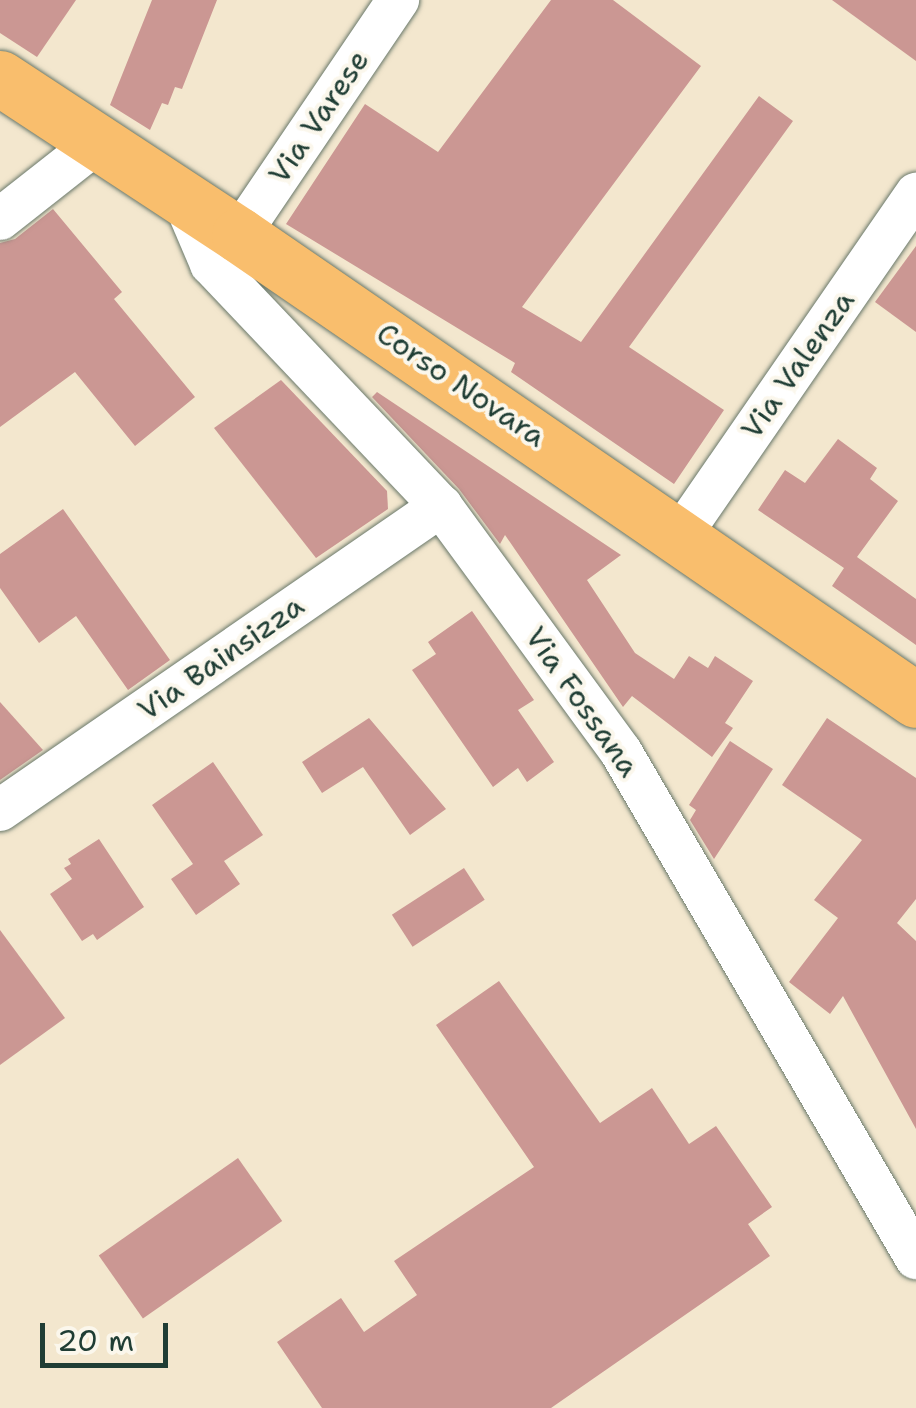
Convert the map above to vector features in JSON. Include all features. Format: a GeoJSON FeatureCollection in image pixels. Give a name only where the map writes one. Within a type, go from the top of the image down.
{"type":"FeatureCollection","features":[{"type":"Feature","properties":{"kind":"main road","name":"Corso Novara"},"geometry":{"type":"LineString","coordinates":[[0,78],[240,234],[916,700]]}},
{"type":"Feature","properties":{"kind":"street","name":"Via Varese"},"geometry":{"type":"LineString","coordinates":[[240,234],[398,0]]}},
{"type":"Feature","properties":{"kind":"street"},"geometry":{"type":"LineString","coordinates":[[0,220],[98,142]]}},
{"type":"Feature","properties":{"kind":"street","name":"Via Valenza"},"geometry":{"type":"LineString","coordinates":[[680,536],[916,194]]}},
{"type":"Feature","properties":{"kind":"street","name":"Via Fossana"},"geometry":{"type":"LineString","coordinates":[[182,196],[212,264],[442,506],[621,752],[916,1258]]}},
{"type":"Feature","properties":{"kind":"street","name":"Via Bainsizza"},"geometry":{"type":"LineString","coordinates":[[0,810],[442,506]]}},
{"type":"Feature","properties":{"kind":"building"},"geometry":{"type":"Polygon","coordinates":[[[0,0],[76,0],[37,57],[0,33],[0,0]]]}},
{"type":"Feature","properties":{"kind":"building"},"geometry":{"type":"Polygon","coordinates":[[[152,0],[217,0],[182,89],[175,87],[168,105],[162,103],[150,130],[110,105],[152,0]]]}},
{"type":"Feature","properties":{"kind":"building"},"geometry":{"type":"Polygon","coordinates":[[[551,0],[613,0],[701,66],[522,307],[581,342],[759,96],[793,121],[629,347],[724,410],[674,484],[511,372],[515,363],[286,224],[365,104],[438,152],[551,0]]]}},
{"type":"Feature","properties":{"kind":"building"},"geometry":{"type":"Polygon","coordinates":[[[832,0],[916,0],[916,61],[832,0]]]}},
{"type":"Feature","properties":{"kind":"building"},"geometry":{"type":"Polygon","coordinates":[[[53,209],[122,292],[114,299],[195,397],[135,446],[75,372],[0,427],[0,243],[15,239],[53,209]]]}},
{"type":"Feature","properties":{"kind":"building"},"geometry":{"type":"Polygon","coordinates":[[[916,246],[916,332],[875,302],[916,246]]]}},
{"type":"Feature","properties":{"kind":"building"},"geometry":{"type":"Polygon","coordinates":[[[281,380],[387,491],[388,509],[316,558],[214,428],[281,380]]]}},
{"type":"Feature","properties":{"kind":"building"},"geometry":{"type":"Polygon","coordinates":[[[377,392],[621,555],[587,580],[635,653],[674,679],[689,656],[708,668],[715,656],[753,681],[725,723],[733,728],[712,757],[632,696],[623,707],[505,535],[500,544],[459,489],[372,397],[377,392]]]}},
{"type":"Feature","properties":{"kind":"building"},"geometry":{"type":"Polygon","coordinates":[[[838,439],[877,468],[870,479],[898,501],[857,557],[916,599],[916,645],[832,586],[844,568],[758,510],[785,470],[805,483],[838,439]]]}},
{"type":"Feature","properties":{"kind":"building"},"geometry":{"type":"Polygon","coordinates":[[[63,509],[170,660],[128,690],[76,616],[39,643],[0,588],[0,554],[63,509]]]}},
{"type":"Feature","properties":{"kind":"building"},"geometry":{"type":"Polygon","coordinates":[[[472,611],[534,700],[518,710],[554,762],[527,782],[518,768],[493,787],[412,670],[436,654],[428,642],[472,611]]]}},
{"type":"Feature","properties":{"kind":"building"},"geometry":{"type":"Polygon","coordinates":[[[0,702],[43,750],[0,780],[0,702]]]}},
{"type":"Feature","properties":{"kind":"building"},"geometry":{"type":"Polygon","coordinates":[[[369,718],[446,809],[410,835],[363,767],[322,793],[302,762],[369,718]]]}},
{"type":"Feature","properties":{"kind":"building"},"geometry":{"type":"Polygon","coordinates":[[[827,718],[916,778],[916,899],[897,923],[916,941],[916,1129],[843,996],[830,1014],[789,982],[838,918],[814,900],[862,840],[782,785],[827,718]]]}},
{"type":"Feature","properties":{"kind":"building"},"geometry":{"type":"Polygon","coordinates":[[[730,741],[773,769],[714,859],[690,820],[696,810],[689,805],[730,741]]]}},
{"type":"Feature","properties":{"kind":"building"},"geometry":{"type":"Polygon","coordinates":[[[213,762],[263,835],[224,861],[240,884],[196,915],[171,879],[193,864],[152,805],[213,762]]]}},
{"type":"Feature","properties":{"kind":"building"},"geometry":{"type":"Polygon","coordinates":[[[99,839],[144,907],[97,940],[93,934],[82,941],[50,894],[72,879],[64,868],[71,864],[68,859],[99,839]]]}},
{"type":"Feature","properties":{"kind":"building"},"geometry":{"type":"Polygon","coordinates":[[[464,868],[485,900],[413,947],[392,915],[464,868]]]}},
{"type":"Feature","properties":{"kind":"building"},"geometry":{"type":"Polygon","coordinates":[[[0,930],[65,1018],[0,1065],[0,930]]]}},
{"type":"Feature","properties":{"kind":"building"},"geometry":{"type":"Polygon","coordinates":[[[499,981],[600,1123],[652,1088],[689,1144],[716,1126],[772,1207],[748,1224],[770,1256],[551,1408],[322,1408],[277,1342],[341,1298],[364,1332],[417,1295],[394,1261],[534,1167],[436,1025],[499,981]]]}},
{"type":"Feature","properties":{"kind":"building"},"geometry":{"type":"Polygon","coordinates":[[[238,1158],[282,1221],[143,1319],[99,1256],[238,1158]]]}}]}
